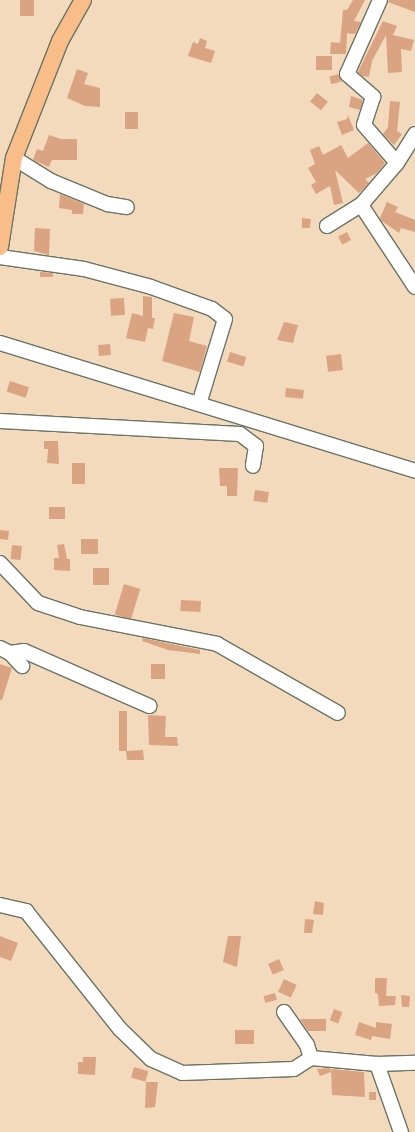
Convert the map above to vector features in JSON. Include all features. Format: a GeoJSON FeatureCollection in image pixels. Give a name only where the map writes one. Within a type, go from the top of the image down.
{"type":"FeatureCollection","features":[{"type":"Feature","properties":{"kind":"main road"},"geometry":{"type":"LineString","coordinates":[[0,247],[4,193],[14,158],[60,41],[82,0]]}},
{"type":"Feature","properties":{"kind":"street"},"geometry":{"type":"LineString","coordinates":[[380,0],[347,74],[373,97],[364,124],[397,163]]}},
{"type":"Feature","properties":{"kind":"street"},"geometry":{"type":"LineString","coordinates":[[327,226],[361,205],[397,163],[415,134]]}},
{"type":"Feature","properties":{"kind":"street"},"geometry":{"type":"LineString","coordinates":[[14,158],[51,180],[107,204],[127,207]]}},
{"type":"Feature","properties":{"kind":"street"},"geometry":{"type":"LineString","coordinates":[[361,205],[415,287]]}},
{"type":"Feature","properties":{"kind":"street"},"geometry":{"type":"LineString","coordinates":[[0,257],[84,270],[151,287],[212,309],[226,319],[199,404]]}},
{"type":"Feature","properties":{"kind":"street"},"geometry":{"type":"LineString","coordinates":[[0,343],[415,471]]}},
{"type":"Feature","properties":{"kind":"street"},"geometry":{"type":"LineString","coordinates":[[0,421],[240,434],[256,446],[252,466]]}},
{"type":"Feature","properties":{"kind":"street"},"geometry":{"type":"LineString","coordinates":[[0,563],[38,603],[80,617],[217,644],[338,713]]}},
{"type":"Feature","properties":{"kind":"street"},"geometry":{"type":"LineString","coordinates":[[5,650],[22,666]]}},
{"type":"Feature","properties":{"kind":"street"},"geometry":{"type":"LineString","coordinates":[[5,650],[24,651],[149,706]]}},
{"type":"Feature","properties":{"kind":"street"},"geometry":{"type":"LineString","coordinates":[[0,905],[26,911],[120,1029],[151,1059],[182,1073],[294,1069],[310,1058],[377,1064],[415,1063]]}},
{"type":"Feature","properties":{"kind":"street"},"geometry":{"type":"LineString","coordinates":[[284,1012],[307,1045],[310,1058]]}},
{"type":"Feature","properties":{"kind":"street"},"geometry":{"type":"LineString","coordinates":[[377,1064],[401,1132]]}},
{"type":"Feature","properties":{"kind":"building"},"geometry":{"type":"Polygon","coordinates":[[[20,0],[34,0],[34,16],[20,16],[20,0]]]}},
{"type":"Feature","properties":{"kind":"building"},"geometry":{"type":"Polygon","coordinates":[[[353,0],[365,0],[354,21],[361,22],[355,34],[347,33],[346,54],[330,54],[331,42],[340,43],[343,10],[347,10],[353,0]]]}},
{"type":"Feature","properties":{"kind":"building"},"geometry":{"type":"Polygon","coordinates":[[[389,0],[415,0],[415,12],[388,2],[389,0]]]}},
{"type":"Feature","properties":{"kind":"building"},"geometry":{"type":"Polygon","coordinates":[[[383,21],[397,26],[393,35],[414,40],[411,51],[401,49],[402,72],[388,73],[386,35],[372,61],[369,77],[362,76],[358,72],[383,21]]]}},
{"type":"Feature","properties":{"kind":"building"},"geometry":{"type":"Polygon","coordinates":[[[200,38],[207,41],[205,48],[215,51],[211,63],[188,56],[193,42],[198,44],[200,38]]]}},
{"type":"Feature","properties":{"kind":"building"},"geometry":{"type":"Polygon","coordinates":[[[316,56],[332,56],[332,70],[316,70],[316,56]]]}},
{"type":"Feature","properties":{"kind":"building"},"geometry":{"type":"Polygon","coordinates":[[[77,69],[88,73],[84,84],[100,88],[100,107],[85,106],[67,98],[77,69]]]}},
{"type":"Feature","properties":{"kind":"building"},"geometry":{"type":"Polygon","coordinates":[[[339,74],[341,82],[331,84],[329,76],[339,74]]]}},
{"type":"Feature","properties":{"kind":"building"},"geometry":{"type":"Polygon","coordinates":[[[317,93],[328,102],[321,110],[310,102],[317,93]]]}},
{"type":"Feature","properties":{"kind":"building"},"geometry":{"type":"Polygon","coordinates":[[[351,96],[363,100],[360,110],[349,107],[351,96]]]}},
{"type":"Feature","properties":{"kind":"building"},"geometry":{"type":"Polygon","coordinates":[[[390,101],[400,102],[397,131],[402,134],[394,145],[383,134],[388,127],[390,101]]]}},
{"type":"Feature","properties":{"kind":"building"},"geometry":{"type":"Polygon","coordinates":[[[125,112],[138,112],[138,129],[125,129],[125,112]]]}},
{"type":"Feature","properties":{"kind":"building"},"geometry":{"type":"Polygon","coordinates":[[[348,115],[354,130],[342,135],[337,122],[347,119],[348,115]]]}},
{"type":"Feature","properties":{"kind":"building"},"geometry":{"type":"Polygon","coordinates":[[[49,135],[61,139],[77,139],[77,160],[52,160],[49,167],[33,160],[37,149],[43,151],[49,135]]]}},
{"type":"Feature","properties":{"kind":"building"},"geometry":{"type":"Polygon","coordinates":[[[368,143],[385,163],[377,173],[365,179],[369,183],[359,193],[335,170],[343,203],[334,205],[330,186],[316,194],[311,185],[316,182],[308,168],[315,164],[310,150],[319,146],[323,155],[341,145],[348,158],[368,143]]]}},
{"type":"Feature","properties":{"kind":"building"},"geometry":{"type":"Polygon","coordinates":[[[60,194],[84,204],[83,214],[72,214],[72,210],[59,208],[60,194]]]}},
{"type":"Feature","properties":{"kind":"building"},"geometry":{"type":"Polygon","coordinates":[[[387,202],[398,207],[395,212],[415,220],[415,232],[401,228],[399,233],[382,221],[380,218],[387,202]]]}},
{"type":"Feature","properties":{"kind":"building"},"geometry":{"type":"Polygon","coordinates":[[[302,218],[311,219],[310,228],[302,228],[302,218]]]}},
{"type":"Feature","properties":{"kind":"building"},"geometry":{"type":"Polygon","coordinates":[[[35,228],[50,229],[49,255],[34,251],[35,228]]]}},
{"type":"Feature","properties":{"kind":"building"},"geometry":{"type":"Polygon","coordinates":[[[347,232],[351,240],[342,245],[338,237],[347,232]]]}},
{"type":"Feature","properties":{"kind":"building"},"geometry":{"type":"Polygon","coordinates":[[[40,272],[53,273],[53,277],[40,277],[40,272]]]}},
{"type":"Feature","properties":{"kind":"building"},"geometry":{"type":"Polygon","coordinates":[[[143,296],[152,297],[152,318],[155,318],[153,329],[148,328],[145,342],[126,338],[132,313],[143,316],[143,296]]]}},
{"type":"Feature","properties":{"kind":"building"},"geometry":{"type":"Polygon","coordinates":[[[124,298],[125,315],[111,316],[110,299],[124,298]]]}},
{"type":"Feature","properties":{"kind":"building"},"geometry":{"type":"Polygon","coordinates":[[[174,313],[194,317],[189,341],[207,346],[200,372],[162,361],[174,313]]]}},
{"type":"Feature","properties":{"kind":"building"},"geometry":{"type":"Polygon","coordinates":[[[284,322],[298,325],[293,343],[277,340],[284,322]]]}},
{"type":"Feature","properties":{"kind":"building"},"geometry":{"type":"Polygon","coordinates":[[[110,344],[111,355],[99,356],[98,345],[110,344]]]}},
{"type":"Feature","properties":{"kind":"building"},"geometry":{"type":"Polygon","coordinates":[[[230,352],[246,357],[243,367],[227,362],[230,352]]]}},
{"type":"Feature","properties":{"kind":"building"},"geometry":{"type":"Polygon","coordinates":[[[341,354],[343,370],[328,372],[326,356],[341,354]]]}},
{"type":"Feature","properties":{"kind":"building"},"geometry":{"type":"Polygon","coordinates":[[[10,381],[29,387],[26,398],[7,391],[10,381]]]}},
{"type":"Feature","properties":{"kind":"building"},"geometry":{"type":"Polygon","coordinates":[[[286,388],[304,390],[303,399],[285,397],[286,388]]]}},
{"type":"Feature","properties":{"kind":"building"},"geometry":{"type":"Polygon","coordinates":[[[44,441],[58,441],[59,464],[47,463],[48,449],[44,449],[44,441]]]}},
{"type":"Feature","properties":{"kind":"building"},"geometry":{"type":"Polygon","coordinates":[[[72,463],[85,463],[85,484],[72,484],[72,463]]]}},
{"type":"Feature","properties":{"kind":"building"},"geometry":{"type":"Polygon","coordinates":[[[219,468],[238,468],[237,496],[227,496],[227,486],[220,486],[219,468]]]}},
{"type":"Feature","properties":{"kind":"building"},"geometry":{"type":"Polygon","coordinates":[[[255,490],[269,492],[267,503],[253,501],[255,490]]]}},
{"type":"Feature","properties":{"kind":"building"},"geometry":{"type":"Polygon","coordinates":[[[49,507],[65,507],[65,519],[49,519],[49,507]]]}},
{"type":"Feature","properties":{"kind":"building"},"geometry":{"type":"Polygon","coordinates":[[[0,530],[9,531],[8,540],[0,539],[0,530]]]}},
{"type":"Feature","properties":{"kind":"building"},"geometry":{"type":"Polygon","coordinates":[[[81,539],[98,539],[98,554],[81,554],[81,539]]]}},
{"type":"Feature","properties":{"kind":"building"},"geometry":{"type":"Polygon","coordinates":[[[64,544],[67,559],[70,559],[70,571],[54,570],[54,558],[59,558],[57,545],[64,544]]]}},
{"type":"Feature","properties":{"kind":"building"},"geometry":{"type":"Polygon","coordinates":[[[12,545],[22,546],[20,560],[11,559],[12,545]]]}},
{"type":"Feature","properties":{"kind":"building"},"geometry":{"type":"Polygon","coordinates":[[[93,568],[109,568],[109,585],[93,585],[93,568]]]}},
{"type":"Feature","properties":{"kind":"building"},"geometry":{"type":"Polygon","coordinates":[[[124,584],[140,589],[131,620],[115,615],[124,584]]]}},
{"type":"Feature","properties":{"kind":"building"},"geometry":{"type":"Polygon","coordinates":[[[181,600],[201,601],[200,612],[180,611],[181,600]]]}},
{"type":"Feature","properties":{"kind":"building"},"geometry":{"type":"Polygon","coordinates":[[[143,638],[200,650],[200,654],[168,650],[142,641],[143,638]]]}},
{"type":"Feature","properties":{"kind":"building"},"geometry":{"type":"Polygon","coordinates":[[[0,664],[12,668],[2,700],[0,700],[0,664]]]}},
{"type":"Feature","properties":{"kind":"building"},"geometry":{"type":"Polygon","coordinates":[[[151,664],[165,664],[165,679],[151,679],[151,664]]]}},
{"type":"Feature","properties":{"kind":"building"},"geometry":{"type":"Polygon","coordinates":[[[119,711],[127,711],[127,751],[119,751],[119,711]]]}},
{"type":"Feature","properties":{"kind":"building"},"geometry":{"type":"Polygon","coordinates":[[[148,715],[166,716],[165,737],[177,737],[178,746],[149,745],[148,715]]]}},
{"type":"Feature","properties":{"kind":"building"},"geometry":{"type":"Polygon","coordinates":[[[143,750],[144,760],[127,760],[126,751],[143,750]]]}},
{"type":"Feature","properties":{"kind":"building"},"geometry":{"type":"Polygon","coordinates":[[[315,901],[324,903],[323,915],[313,914],[315,901]]]}},
{"type":"Feature","properties":{"kind":"building"},"geometry":{"type":"Polygon","coordinates":[[[305,919],[314,920],[312,933],[304,933],[305,919]]]}},
{"type":"Feature","properties":{"kind":"building"},"geometry":{"type":"Polygon","coordinates":[[[0,936],[18,943],[11,961],[0,957],[0,936]]]}},
{"type":"Feature","properties":{"kind":"building"},"geometry":{"type":"Polygon","coordinates":[[[228,936],[241,936],[237,967],[223,962],[228,936]]]}},
{"type":"Feature","properties":{"kind":"building"},"geometry":{"type":"Polygon","coordinates":[[[279,959],[284,970],[273,975],[268,964],[279,959]]]}},
{"type":"Feature","properties":{"kind":"building"},"geometry":{"type":"Polygon","coordinates":[[[375,978],[387,978],[386,996],[396,996],[395,1005],[379,1006],[378,994],[375,993],[375,978]]]}},
{"type":"Feature","properties":{"kind":"building"},"geometry":{"type":"Polygon","coordinates":[[[284,979],[297,985],[291,998],[278,992],[284,979]]]}},
{"type":"Feature","properties":{"kind":"building"},"geometry":{"type":"Polygon","coordinates":[[[275,993],[277,1000],[265,1003],[263,996],[275,993]]]}},
{"type":"Feature","properties":{"kind":"building"},"geometry":{"type":"Polygon","coordinates":[[[401,995],[410,996],[409,1007],[402,1007],[401,995]]]}},
{"type":"Feature","properties":{"kind":"building"},"geometry":{"type":"Polygon","coordinates":[[[334,1009],[342,1012],[338,1023],[330,1020],[334,1009]]]}},
{"type":"Feature","properties":{"kind":"building"},"geometry":{"type":"Polygon","coordinates":[[[300,1019],[326,1019],[326,1031],[308,1031],[300,1019]]]}},
{"type":"Feature","properties":{"kind":"building"},"geometry":{"type":"Polygon","coordinates":[[[359,1022],[376,1028],[376,1022],[392,1024],[390,1039],[372,1036],[371,1040],[355,1035],[359,1022]]]}},
{"type":"Feature","properties":{"kind":"building"},"geometry":{"type":"Polygon","coordinates":[[[235,1030],[254,1030],[254,1044],[235,1044],[235,1030]]]}},
{"type":"Feature","properties":{"kind":"building"},"geometry":{"type":"Polygon","coordinates":[[[83,1057],[96,1057],[95,1075],[78,1074],[78,1062],[83,1062],[83,1057]]]}},
{"type":"Feature","properties":{"kind":"building"},"geometry":{"type":"Polygon","coordinates":[[[134,1067],[148,1071],[145,1082],[131,1078],[134,1067]]]}},
{"type":"Feature","properties":{"kind":"building"},"geometry":{"type":"Polygon","coordinates":[[[330,1068],[331,1072],[320,1076],[317,1069],[330,1068]]]}},
{"type":"Feature","properties":{"kind":"building"},"geometry":{"type":"Polygon","coordinates":[[[331,1069],[364,1072],[365,1097],[332,1095],[331,1069]]]}},
{"type":"Feature","properties":{"kind":"building"},"geometry":{"type":"Polygon","coordinates":[[[146,1082],[158,1082],[155,1107],[145,1108],[146,1082]]]}},
{"type":"Feature","properties":{"kind":"building"},"geometry":{"type":"Polygon","coordinates":[[[369,1092],[376,1092],[376,1100],[369,1100],[369,1092]]]}}]}
